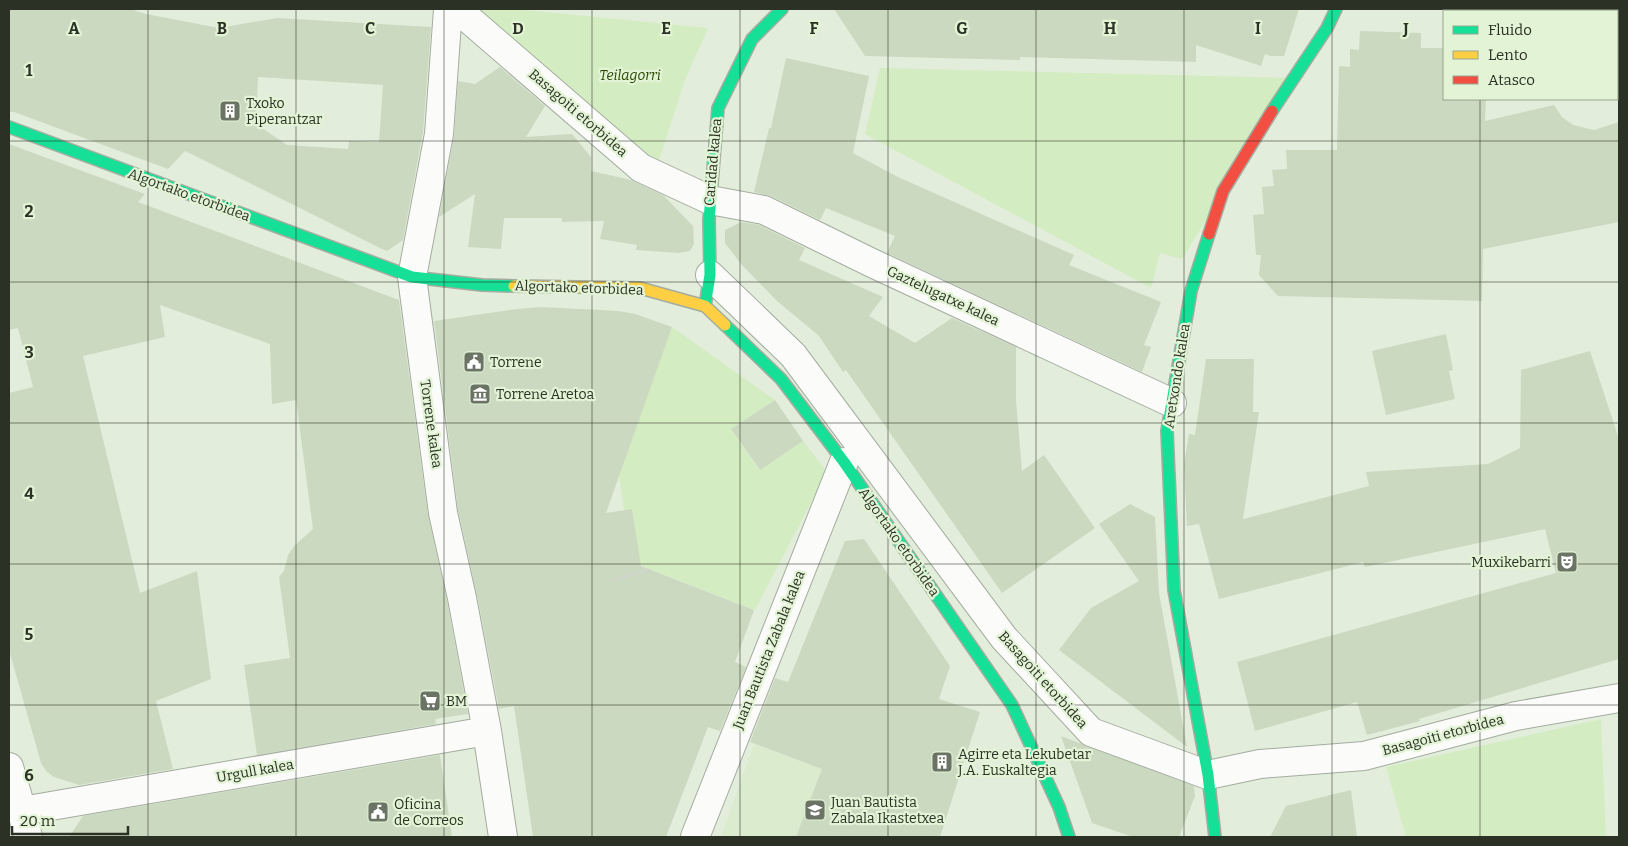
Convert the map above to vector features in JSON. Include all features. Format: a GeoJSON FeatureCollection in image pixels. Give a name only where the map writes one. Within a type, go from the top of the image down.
{"type":"FeatureCollection","features":[{"type":"Feature","properties":{"kind":"street","name":"Torrene kalea"},"geometry":{"type":"LineString","coordinates":[[448,9],[439,134],[412,277],[443,513],[462,598],[487,731],[504,837]]}},
{"type":"Feature","properties":{"kind":"street","name":"Basagoiti etorbidea"},"geometry":{"type":"LineString","coordinates":[[457,9],[641,168],[710,200]]}},
{"type":"Feature","properties":{"kind":"street","name":"Caridad kalea"},"geometry":{"type":"LineString","coordinates":[[705,306],[710,275],[709,220],[718,108],[752,38],[782,9]]}},
{"type":"Feature","properties":{"kind":"street","name":"Aretxondo kalea"},"geometry":{"type":"LineString","coordinates":[[1215,837],[1208,775],[1174,590],[1167,431],[1191,291],[1223,191],[1264,123],[1327,28],[1336,9]]}},
{"type":"Feature","properties":{"kind":"street","name":"Algortako etorbidea"},"geometry":{"type":"LineString","coordinates":[[9,128],[412,277],[482,285],[640,288],[705,306],[781,379],[844,462],[1012,705],[1059,807],[1069,837]]}},
{"type":"Feature","properties":{"kind":"street","name":"Gaztelugatxe kalea"},"geometry":{"type":"LineString","coordinates":[[710,200],[764,210],[1172,403]]}},
{"type":"Feature","properties":{"kind":"street","name":"Basagoiti etorbidea"},"geometry":{"type":"LineString","coordinates":[[710,275],[793,355],[1004,638],[1091,732],[1208,775],[1260,764],[1364,756],[1516,716],[1619,698]]}},
{"type":"Feature","properties":{"kind":"street","name":"Juan Bautista Zabala kalea"},"geometry":{"type":"LineString","coordinates":[[695,837],[844,462]]}},
{"type":"Feature","properties":{"kind":"street","name":"Urgull kalea"},"geometry":{"type":"LineString","coordinates":[[25,824],[487,731]]}},
{"type":"Feature","properties":{"kind":"street"},"geometry":{"type":"LineString","coordinates":[[9,767],[25,824]]}},
{"type":"Feature","properties":{"kind":"path"},"geometry":{"type":"LineString","coordinates":[[612,581],[650,569]]}},
{"type":"Feature","properties":{"kind":"shaded area","name":"Juan Bautista Zabala Ikastetxea"},"geometry":{"type":"Polygon","coordinates":[[[754,744],[860,783],[922,751],[890,837],[721,837],[754,744]]]}},
{"type":"Feature","properties":{"kind":"green space","name":"Teilagorri"},"geometry":{"type":"Polygon","coordinates":[[[474,9],[515,9],[708,28],[685,80],[656,169],[474,9]]]}},
{"type":"Feature","properties":{"kind":"green space"},"geometry":{"type":"Polygon","coordinates":[[[880,68],[1294,78],[1182,259],[1160,253],[1151,288],[865,134],[880,68]]]}},
{"type":"Feature","properties":{"kind":"green space"},"geometry":{"type":"Polygon","coordinates":[[[672,327],[775,400],[731,429],[759,470],[803,441],[827,472],[755,610],[637,564],[632,509],[624,510],[617,460],[672,327]]]}},
{"type":"Feature","properties":{"kind":"green space"},"geometry":{"type":"Polygon","coordinates":[[[1601,719],[1606,837],[1406,837],[1386,767],[1601,719]]]}},
{"type":"Feature","properties":{"kind":"building"},"geometry":{"type":"Polygon","coordinates":[[[9,9],[130,9],[146,14],[219,28],[277,18],[431,27],[423,132],[403,240],[387,251],[185,151],[168,169],[14,112],[9,112],[9,9]],[[258,77],[256,124],[287,145],[348,149],[349,141],[379,142],[383,85],[258,77]]]}},
{"type":"Feature","properties":{"kind":"building"},"geometry":{"type":"Polygon","coordinates":[[[834,9],[1299,9],[1284,56],[1265,54],[1261,66],[1196,45],[1196,62],[1020,57],[1020,60],[865,56],[834,9]]]}},
{"type":"Feature","properties":{"kind":"building"},"geometry":{"type":"Polygon","coordinates":[[[1360,31],[1421,33],[1421,48],[1443,48],[1443,100],[1486,100],[1485,121],[1554,105],[1562,117],[1573,125],[1594,130],[1619,122],[1619,222],[1483,249],[1482,301],[1278,296],[1259,275],[1261,255],[1256,255],[1253,215],[1264,214],[1262,187],[1274,186],[1272,170],[1287,169],[1286,150],[1337,150],[1339,66],[1350,67],[1350,49],[1359,50],[1360,31]]]}},
{"type":"Feature","properties":{"kind":"building"},"geometry":{"type":"Polygon","coordinates":[[[786,58],[869,76],[853,153],[898,177],[1074,255],[1069,265],[1161,302],[1144,345],[1151,347],[1142,372],[887,253],[895,236],[826,208],[820,220],[771,196],[754,192],[769,128],[771,128],[786,58]]]}},
{"type":"Feature","properties":{"kind":"building"},"geometry":{"type":"Polygon","coordinates":[[[500,67],[545,106],[526,137],[572,134],[591,157],[591,171],[631,180],[663,195],[693,226],[694,244],[690,251],[679,253],[636,250],[637,245],[600,239],[604,221],[562,222],[562,218],[504,218],[501,249],[468,247],[475,194],[439,217],[454,137],[458,81],[475,84],[500,67]]]}},
{"type":"Feature","properties":{"kind":"building"},"geometry":{"type":"Polygon","coordinates":[[[9,144],[145,194],[138,202],[399,300],[428,515],[447,601],[468,714],[435,719],[436,724],[257,755],[244,665],[290,658],[279,577],[284,571],[288,555],[294,546],[313,529],[296,400],[272,404],[270,344],[160,305],[165,337],[83,356],[140,593],[197,571],[211,679],[156,701],[173,769],[79,785],[54,777],[46,771],[41,763],[9,650],[9,393],[33,387],[18,328],[9,330],[9,144]]]}},
{"type":"Feature","properties":{"kind":"building"},"geometry":{"type":"Polygon","coordinates":[[[741,222],[759,225],[805,248],[799,260],[883,297],[869,316],[915,343],[952,318],[1016,347],[1016,400],[1022,471],[1044,455],[1095,528],[1002,593],[846,370],[843,372],[819,336],[777,301],[742,265],[725,243],[725,230],[741,222]]]}},
{"type":"Feature","properties":{"kind":"building"},"geometry":{"type":"Polygon","coordinates":[[[541,307],[619,311],[635,314],[672,327],[606,513],[632,509],[641,566],[754,610],[735,662],[746,667],[720,731],[708,727],[666,837],[533,837],[514,706],[499,709],[458,510],[434,321],[541,307]]]}},
{"type":"Feature","properties":{"kind":"building"},"geometry":{"type":"Polygon","coordinates":[[[1446,334],[1453,370],[1449,371],[1455,399],[1386,415],[1372,351],[1446,334]]]}},
{"type":"Feature","properties":{"kind":"building"},"geometry":{"type":"Polygon","coordinates":[[[1590,351],[1619,439],[1619,659],[1419,719],[1420,721],[1367,735],[1357,702],[1255,731],[1237,662],[1556,573],[1545,529],[1365,567],[1363,562],[1219,599],[1199,524],[1187,526],[1184,464],[1189,434],[1195,435],[1206,359],[1254,359],[1253,412],[1259,412],[1243,519],[1369,486],[1366,472],[1488,464],[1520,448],[1521,370],[1590,351]]]}},
{"type":"Feature","properties":{"kind":"building"},"geometry":{"type":"Polygon","coordinates":[[[775,400],[803,441],[760,470],[731,429],[775,400]]]}},
{"type":"Feature","properties":{"kind":"building"},"geometry":{"type":"Polygon","coordinates":[[[1130,504],[1155,517],[1159,593],[1187,747],[1059,650],[1091,608],[1139,581],[1099,524],[1130,504]]]}},
{"type":"Feature","properties":{"kind":"building"},"geometry":{"type":"Polygon","coordinates":[[[864,539],[950,666],[939,699],[980,712],[940,837],[796,837],[822,769],[750,742],[775,678],[788,682],[845,541],[864,539]]]}},
{"type":"Feature","properties":{"kind":"building"},"geometry":{"type":"Polygon","coordinates":[[[1061,736],[1194,786],[1195,796],[1179,837],[1133,837],[1092,823],[1061,736]]]}},
{"type":"Feature","properties":{"kind":"building"},"geometry":{"type":"Polygon","coordinates":[[[440,755],[452,837],[69,837],[83,816],[440,755]]]}},
{"type":"Feature","properties":{"kind":"building"},"geometry":{"type":"Polygon","coordinates":[[[1351,790],[1357,837],[1270,837],[1286,806],[1351,790]]]}},
{"type":"Feature","properties":{"kind":"traffic: fast"},"geometry":{"type":"LineString","coordinates":[[705,306],[710,275],[709,220],[718,108],[752,39],[782,9]]}},
{"type":"Feature","properties":{"kind":"traffic: fast"},"geometry":{"type":"LineString","coordinates":[[1272,111],[1327,28],[1336,9]]}},
{"type":"Feature","properties":{"kind":"traffic: fast"},"geometry":{"type":"LineString","coordinates":[[9,127],[412,277],[482,285],[514,286]]}},
{"type":"Feature","properties":{"kind":"traffic: fast"},"geometry":{"type":"LineString","coordinates":[[1209,234],[1191,291],[1167,431],[1174,590],[1208,775],[1215,837]]}},
{"type":"Feature","properties":{"kind":"traffic: fast"},"geometry":{"type":"LineString","coordinates":[[725,325],[781,379],[844,462],[1012,705],[1059,807],[1069,837]]}},
{"type":"Feature","properties":{"kind":"traffic: slow"},"geometry":{"type":"LineString","coordinates":[[514,286],[640,288],[705,306],[725,325]]}},
{"type":"Feature","properties":{"kind":"traffic: jam"},"geometry":{"type":"LineString","coordinates":[[1209,234],[1223,191],[1272,111]]}},
{"type":"Feature","properties":{"kind":"place","name":"Txoko Piperantzar"},"geometry":{"type":"Point","coordinates":[230,111]}},
{"type":"Feature","properties":{"kind":"place","name":"Torrene"},"geometry":{"type":"Point","coordinates":[474,362]}},
{"type":"Feature","properties":{"kind":"place","name":"Torrene Aretoa"},"geometry":{"type":"Point","coordinates":[480,394]}},
{"type":"Feature","properties":{"kind":"place","name":"Muxikebarri"},"geometry":{"type":"Point","coordinates":[1567,562]}},
{"type":"Feature","properties":{"kind":"place","name":"BM"},"geometry":{"type":"Point","coordinates":[430,701]}},
{"type":"Feature","properties":{"kind":"place","name":"Agirre eta Lekubetar J.A. Euskaltegia"},"geometry":{"type":"Point","coordinates":[942,762]}},
{"type":"Feature","properties":{"kind":"place","name":"Juan Bautista Zabala Ikastetxea"},"geometry":{"type":"Point","coordinates":[815,810]}},
{"type":"Feature","properties":{"kind":"place","name":"Oficina de Correos"},"geometry":{"type":"Point","coordinates":[378,812]}}]}
